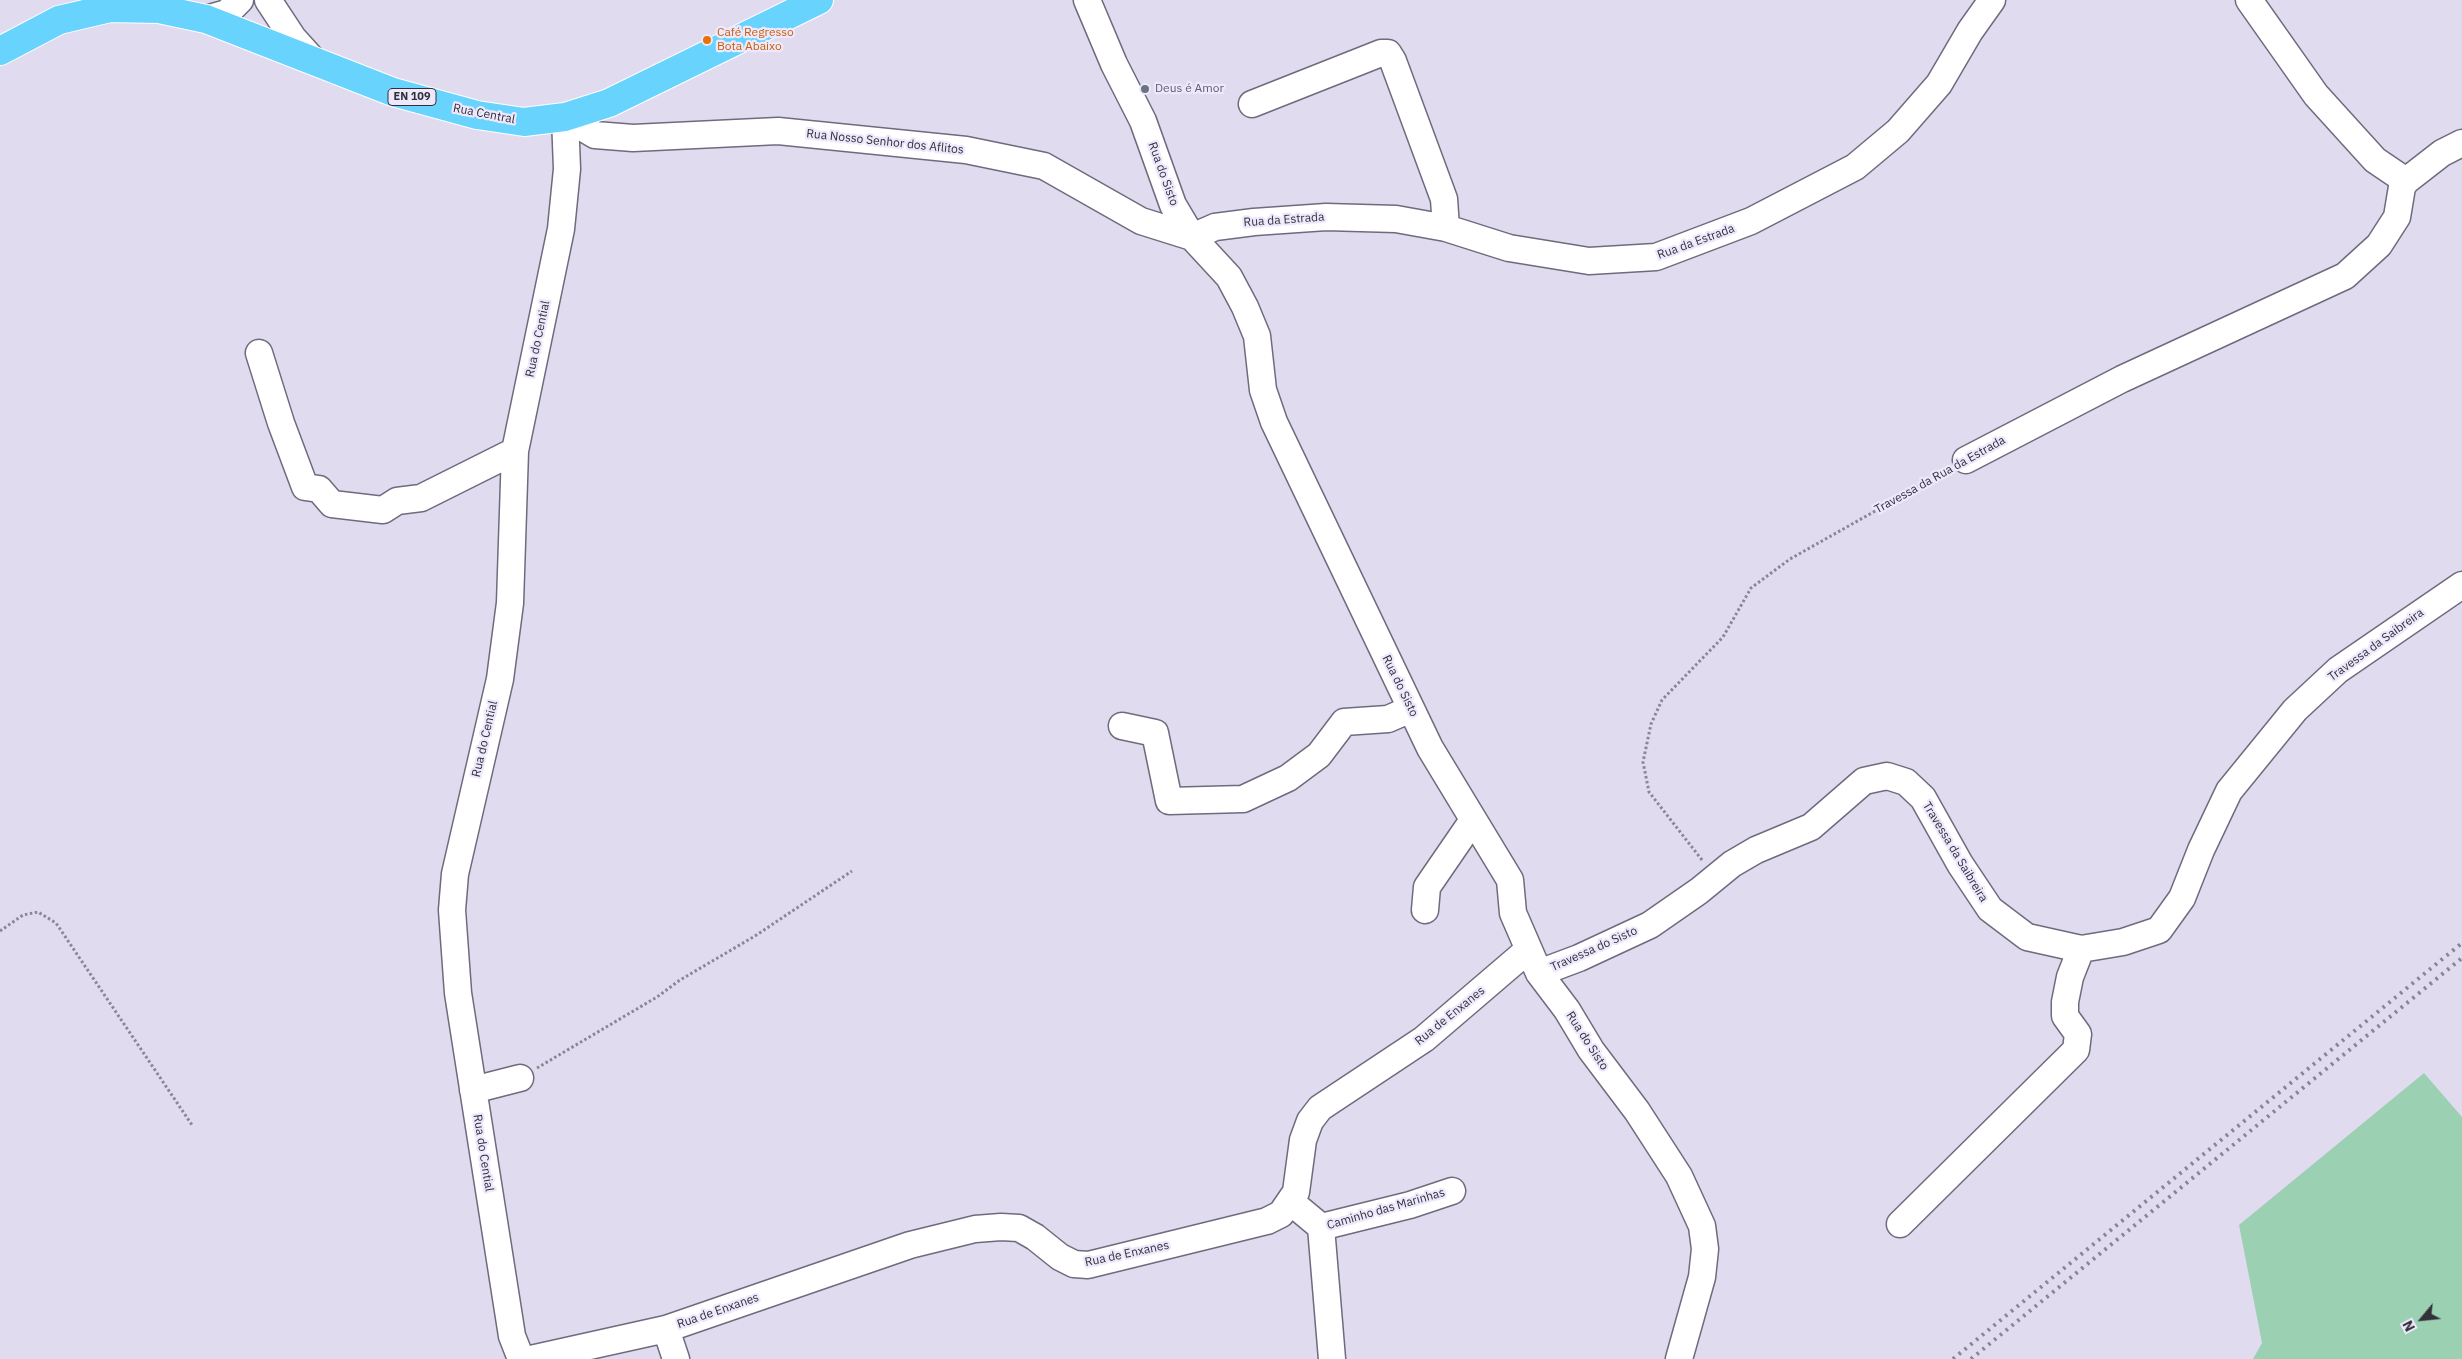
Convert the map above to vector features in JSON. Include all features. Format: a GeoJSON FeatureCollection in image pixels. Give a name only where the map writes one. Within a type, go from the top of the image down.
{"type":"FeatureCollection","features":[{"type":"Feature","properties":{"kind":"main road","name":"Rua Central"},"geometry":{"type":"LineString","coordinates":[[0,52],[59,20],[110,8],[159,9],[206,19],[393,92],[476,115],[524,122],[565,117],[609,103],[818,0]]}},
{"type":"Feature","properties":{"kind":"street"},"geometry":{"type":"LineString","coordinates":[[206,19],[227,13],[240,0]]}},
{"type":"Feature","properties":{"kind":"street"},"geometry":{"type":"LineString","coordinates":[[268,0],[293,38],[312,59]]}},
{"type":"Feature","properties":{"kind":"street","name":"Rua do Sisto"},"geometry":{"type":"LineString","coordinates":[[1087,0],[1114,64],[1143,120],[1173,205],[1192,236],[1228,277],[1245,307],[1257,336],[1263,390],[1274,422],[1430,748],[1510,880],[1513,913],[1539,973],[1567,1010],[1590,1050],[1637,1111],[1679,1176],[1702,1226],[1705,1249],[1702,1278],[1679,1359]]}},
{"type":"Feature","properties":{"kind":"street","name":"Rua da Estrada"},"geometry":{"type":"LineString","coordinates":[[1192,236],[1215,227],[1326,217],[1396,218],[1446,228],[1509,248],[1589,261],[1656,258],[1751,221],[1855,168],[1898,131],[1939,84],[1970,31],[1992,0]]}},
{"type":"Feature","properties":{"kind":"street"},"geometry":{"type":"LineString","coordinates":[[2249,0],[2316,95],[2375,160],[2406,180],[2442,153],[2462,143]]}},
{"type":"Feature","properties":{"kind":"street"},"geometry":{"type":"LineString","coordinates":[[1252,104],[1380,52],[1388,54],[1393,60],[1444,198],[1446,228]]}},
{"type":"Feature","properties":{"kind":"street","name":"Rua Nosso Senhor dos Aflitos"},"geometry":{"type":"LineString","coordinates":[[565,117],[595,135],[624,137],[778,131],[966,150],[1044,166],[1141,221],[1192,236]]}},
{"type":"Feature","properties":{"kind":"street","name":"Rua do Cential"},"geometry":{"type":"LineString","coordinates":[[521,1359],[512,1336],[458,993],[452,910],[455,874],[500,679],[509,613],[515,451],[561,229],[567,169],[565,117]]}},
{"type":"Feature","properties":{"kind":"street","name":"Travessa da Rua da Estrada"},"geometry":{"type":"LineString","coordinates":[[1966,460],[2122,379],[2345,276],[2379,245],[2398,217],[2402,188],[2406,180]]}},
{"type":"Feature","properties":{"kind":"street"},"geometry":{"type":"LineString","coordinates":[[259,353],[281,423],[306,487],[319,489],[332,504],[383,510],[398,502],[421,498],[515,451]]}},
{"type":"Feature","properties":{"kind":"street","name":"Travessa da Saibreira"},"geometry":{"type":"LineString","coordinates":[[1650,925],[1756,850],[1810,827],[1864,781],[1887,776],[1906,782],[1923,798],[1960,864],[1990,909],[2027,937],[2081,949],[2123,942],[2159,930],[2182,898],[2201,850],[2229,791],[2295,710],[2338,670],[2462,585]]}},
{"type":"Feature","properties":{"kind":"street"},"geometry":{"type":"LineString","coordinates":[[1122,726],[1155,733],[1169,801],[1243,800],[1288,778],[1320,755],[1344,722],[1388,719],[1411,709]]}},
{"type":"Feature","properties":{"kind":"street"},"geometry":{"type":"LineString","coordinates":[[1425,910],[1427,887],[1473,820]]}},
{"type":"Feature","properties":{"kind":"street","name":"Travessa do Sisto"},"geometry":{"type":"LineString","coordinates":[[1539,973],[1579,958],[1650,925]]}},
{"type":"Feature","properties":{"kind":"street"},"geometry":{"type":"LineString","coordinates":[[1900,1224],[2076,1050],[2078,1034],[2065,1016],[2070,976],[2081,949]]}},
{"type":"Feature","properties":{"kind":"street","name":"Rua de Enxanes"},"geometry":{"type":"LineString","coordinates":[[531,1359],[666,1329],[910,1245],[975,1230],[1001,1226],[1019,1228],[1035,1237],[1060,1257],[1074,1264],[1088,1265],[1267,1221],[1281,1214],[1291,1202],[1296,1192],[1302,1140],[1310,1121],[1320,1108],[1424,1039],[1528,950]]}},
{"type":"Feature","properties":{"kind":"street"},"geometry":{"type":"LineString","coordinates":[[473,1090],[520,1078]]}},
{"type":"Feature","properties":{"kind":"street","name":"Caminho das Marinhas"},"geometry":{"type":"LineString","coordinates":[[1321,1227],[1410,1205],[1452,1191]]}},
{"type":"Feature","properties":{"kind":"street","name":"Caminho das Marinhas"},"geometry":{"type":"LineString","coordinates":[[1291,1202],[1321,1227],[1332,1359]]}},
{"type":"Feature","properties":{"kind":"street"},"geometry":{"type":"LineString","coordinates":[[666,1329],[676,1359]]}},
{"type":"Feature","properties":{"kind":"path","name":"Travessa da Rua da Estrada"},"geometry":{"type":"LineString","coordinates":[[1716,877],[1649,792],[1643,762],[1651,724],[1662,700],[1723,637],[1751,588],[1790,560],[1966,460]]}},
{"type":"Feature","properties":{"kind":"path"},"geometry":{"type":"LineString","coordinates":[[520,1078],[657,997],[680,980],[755,936],[852,871]]}},
{"type":"Feature","properties":{"kind":"path"},"geometry":{"type":"LineString","coordinates":[[0,931],[23,914],[38,912],[56,923],[192,1125]]}},
{"type":"Feature","properties":{"kind":"green space"},"geometry":{"type":"Polygon","coordinates":[[[2424,1073],[2462,1117],[2462,1359],[2253,1359],[2262,1343],[2239,1225],[2424,1073]]]}},
{"type":"Feature","properties":{"kind":"railway"},"geometry":{"type":"LineString","coordinates":[[1953,1359],[2462,943]]}},
{"type":"Feature","properties":{"kind":"railway"},"geometry":{"type":"LineString","coordinates":[[1971,1359],[2462,958]]}},
{"type":"Feature","properties":{"kind":"place","name":"Café Regresso Bota Abaixo"},"geometry":{"type":"Point","coordinates":[707,40]}},
{"type":"Feature","properties":{"kind":"place","name":"Deus é Amor"},"geometry":{"type":"Point","coordinates":[1145,89]}}]}
